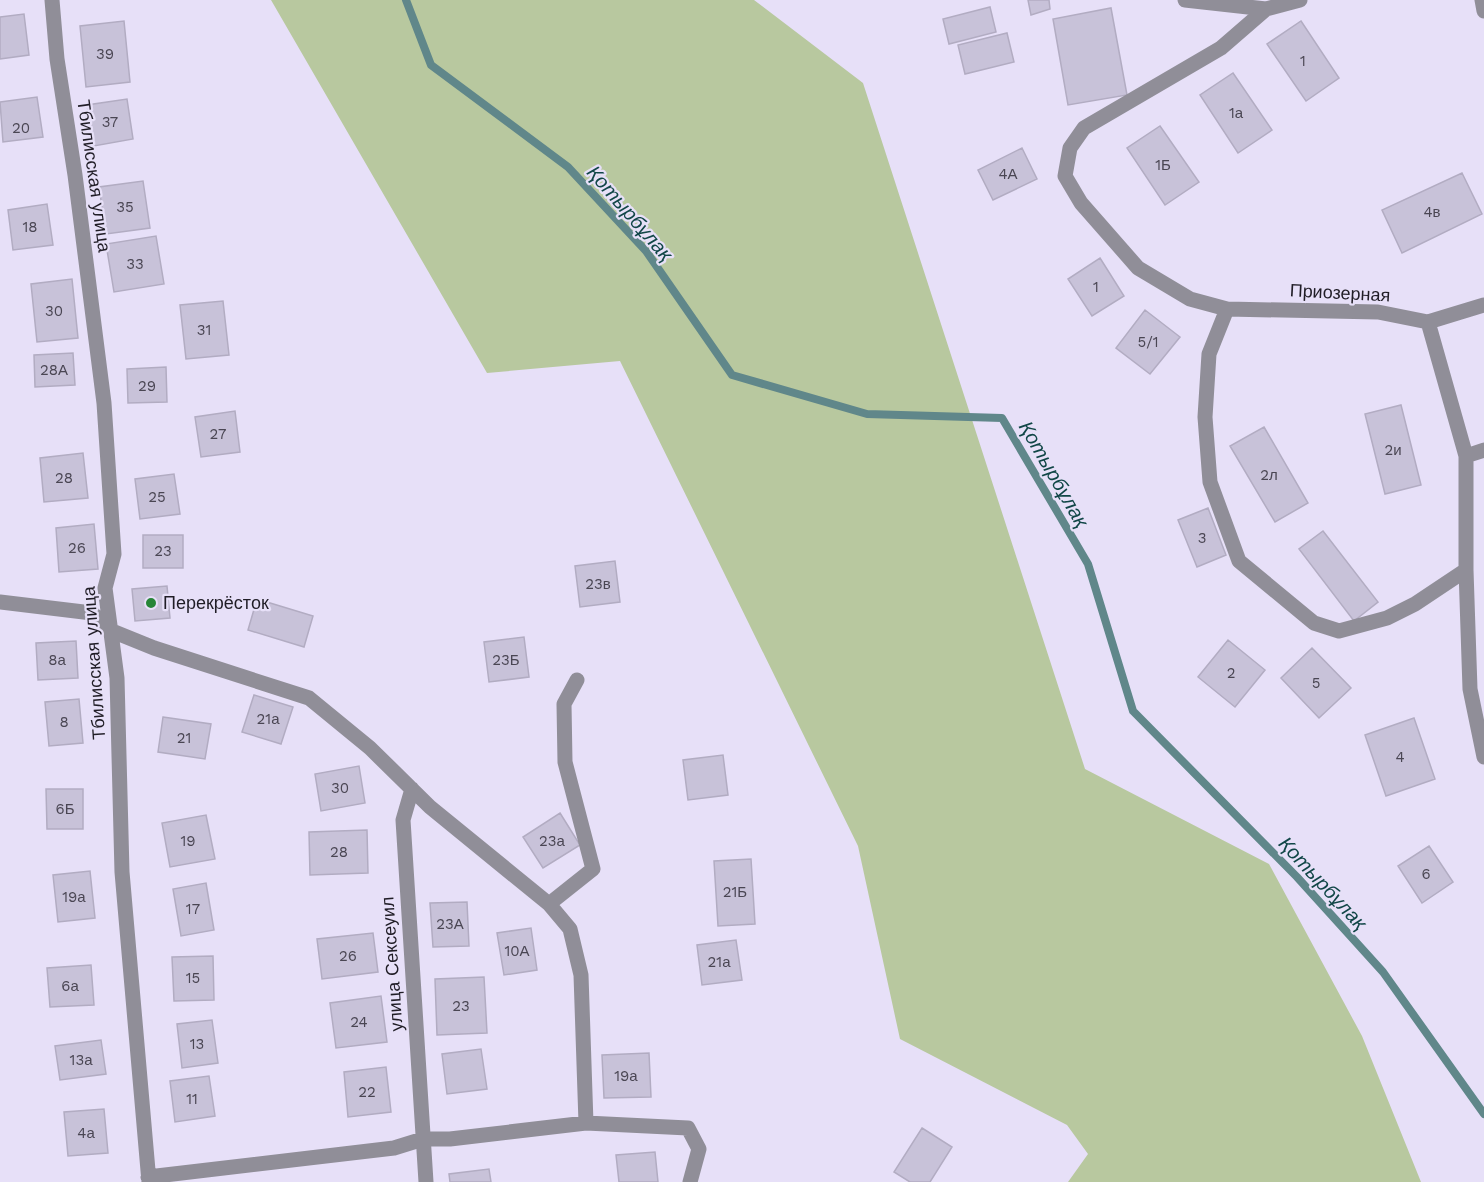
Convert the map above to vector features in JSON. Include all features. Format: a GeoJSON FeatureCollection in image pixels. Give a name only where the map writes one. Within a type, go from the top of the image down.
{"type":"FeatureCollection","features":[{"type":"Feature","properties":{"kind":"street","name":"Тбилисская улица"},"geometry":{"type":"LineString","coordinates":[[52,0],[57,59],[75,175],[104,403],[114,554],[105,588],[117,678],[122,872],[149,1180]]}},
{"type":"Feature","properties":{"kind":"street","name":"Приозерная"},"geometry":{"type":"LineString","coordinates":[[1185,0],[1266,9],[1300,0]]}},
{"type":"Feature","properties":{"kind":"street"},"geometry":{"type":"LineString","coordinates":[[1482,0],[1484,11]]}},
{"type":"Feature","properties":{"kind":"street","name":"Приозерная"},"geometry":{"type":"LineString","coordinates":[[1266,9],[1221,48],[1084,128],[1070,148],[1065,176],[1081,203],[1138,268],[1190,299],[1227,309],[1378,312],[1428,322]]}},
{"type":"Feature","properties":{"kind":"street"},"geometry":{"type":"LineString","coordinates":[[1484,305],[1428,322],[1466,456],[1466,570],[1470,689],[1484,757]]}},
{"type":"Feature","properties":{"kind":"street"},"geometry":{"type":"LineString","coordinates":[[1227,309],[1209,354],[1204,417],[1210,482],[1239,561],[1314,623],[1339,631],[1387,618],[1415,604],[1466,570]]}},
{"type":"Feature","properties":{"kind":"street"},"geometry":{"type":"LineString","coordinates":[[1466,456],[1484,450]]}},
{"type":"Feature","properties":{"kind":"street"},"geometry":{"type":"LineString","coordinates":[[0,602],[92,613],[112,631],[154,648],[309,698],[370,748],[412,789],[549,904],[570,929],[581,975],[586,1123]]}},
{"type":"Feature","properties":{"kind":"street"},"geometry":{"type":"LineString","coordinates":[[549,904],[593,869],[565,762],[564,704],[577,680]]}},
{"type":"Feature","properties":{"kind":"street","name":"улица Сексеуил"},"geometry":{"type":"LineString","coordinates":[[412,789],[403,820],[426,1182]]}},
{"type":"Feature","properties":{"kind":"street"},"geometry":{"type":"LineString","coordinates":[[149,1180],[394,1148],[423,1139],[450,1139],[586,1123],[688,1128],[699,1149],[690,1182]]}},
{"type":"Feature","properties":{"kind":"green space"},"geometry":{"type":"Polygon","coordinates":[[[271,0],[754,0],[863,83],[1085,769],[1269,864],[1362,1036],[1421,1182],[1068,1182],[1088,1154],[1067,1125],[900,1039],[858,846],[620,361],[487,373],[271,0]]]}},
{"type":"Feature","properties":{"kind":"building"},"geometry":{"type":"Polygon","coordinates":[[[1028,0],[1049,0],[1050,9],[1031,15],[1028,0]]]}},
{"type":"Feature","properties":{"kind":"building"},"geometry":{"type":"Polygon","coordinates":[[[990,7],[996,32],[949,44],[943,19],[990,7]]]}},
{"type":"Feature","properties":{"kind":"building"},"geometry":{"type":"Polygon","coordinates":[[[1111,8],[1127,95],[1068,105],[1053,19],[1111,8]]]}},
{"type":"Feature","properties":{"kind":"building"},"geometry":{"type":"Polygon","coordinates":[[[24,14],[29,55],[0,59],[0,17],[24,14]]]}},
{"type":"Feature","properties":{"kind":"building"},"geometry":{"type":"Polygon","coordinates":[[[124,21],[130,82],[86,87],[80,26],[124,21]]]}},
{"type":"Feature","properties":{"kind":"building"},"geometry":{"type":"Polygon","coordinates":[[[1301,21],[1339,78],[1306,101],[1267,44],[1301,21]]]}},
{"type":"Feature","properties":{"kind":"building"},"geometry":{"type":"Polygon","coordinates":[[[1007,33],[1014,62],[965,74],[958,45],[1007,33]]]}},
{"type":"Feature","properties":{"kind":"building"},"geometry":{"type":"Polygon","coordinates":[[[1233,73],[1272,130],[1238,153],[1200,95],[1233,73]]]}},
{"type":"Feature","properties":{"kind":"building"},"geometry":{"type":"Polygon","coordinates":[[[37,97],[43,137],[3,142],[0,102],[37,97]]]}},
{"type":"Feature","properties":{"kind":"building"},"geometry":{"type":"Polygon","coordinates":[[[127,99],[133,139],[94,146],[87,105],[127,99]]]}},
{"type":"Feature","properties":{"kind":"building"},"geometry":{"type":"Polygon","coordinates":[[[1160,126],[1199,182],[1165,205],[1127,148],[1160,126]]]}},
{"type":"Feature","properties":{"kind":"building"},"geometry":{"type":"Polygon","coordinates":[[[1022,148],[1037,179],[993,200],[978,170],[1022,148]]]}},
{"type":"Feature","properties":{"kind":"building"},"geometry":{"type":"Polygon","coordinates":[[[1462,173],[1482,214],[1402,253],[1382,210],[1462,173]]]}},
{"type":"Feature","properties":{"kind":"building"},"geometry":{"type":"Polygon","coordinates":[[[143,181],[150,228],[106,234],[99,187],[143,181]]]}},
{"type":"Feature","properties":{"kind":"building"},"geometry":{"type":"Polygon","coordinates":[[[47,204],[53,245],[13,250],[8,210],[47,204]]]}},
{"type":"Feature","properties":{"kind":"building"},"geometry":{"type":"Polygon","coordinates":[[[156,236],[164,284],[114,292],[106,244],[156,236]]]}},
{"type":"Feature","properties":{"kind":"building"},"geometry":{"type":"Polygon","coordinates":[[[1100,258],[1124,296],[1092,316],[1068,279],[1100,258]]]}},
{"type":"Feature","properties":{"kind":"building"},"geometry":{"type":"Polygon","coordinates":[[[72,279],[78,338],[37,342],[31,284],[72,279]]]}},
{"type":"Feature","properties":{"kind":"building"},"geometry":{"type":"Polygon","coordinates":[[[223,301],[229,355],[186,359],[180,305],[223,301]]]}},
{"type":"Feature","properties":{"kind":"building"},"geometry":{"type":"Polygon","coordinates":[[[1145,310],[1180,337],[1150,374],[1116,348],[1145,310]]]}},
{"type":"Feature","properties":{"kind":"building"},"geometry":{"type":"Polygon","coordinates":[[[73,353],[75,385],[35,387],[34,355],[73,353]]]}},
{"type":"Feature","properties":{"kind":"building"},"geometry":{"type":"Polygon","coordinates":[[[166,367],[167,402],[128,403],[127,369],[166,367]]]}},
{"type":"Feature","properties":{"kind":"building"},"geometry":{"type":"Polygon","coordinates":[[[1401,405],[1421,485],[1385,494],[1365,414],[1401,405]]]}},
{"type":"Feature","properties":{"kind":"building"},"geometry":{"type":"Polygon","coordinates":[[[235,411],[240,452],[201,457],[195,417],[235,411]]]}},
{"type":"Feature","properties":{"kind":"building"},"geometry":{"type":"Polygon","coordinates":[[[1264,427],[1308,503],[1275,522],[1230,446],[1264,427]]]}},
{"type":"Feature","properties":{"kind":"building"},"geometry":{"type":"Polygon","coordinates":[[[83,453],[88,498],[44,502],[40,458],[83,453]]]}},
{"type":"Feature","properties":{"kind":"building"},"geometry":{"type":"Polygon","coordinates":[[[174,474],[180,514],[140,519],[135,479],[174,474]]]}},
{"type":"Feature","properties":{"kind":"building"},"geometry":{"type":"Polygon","coordinates":[[[1208,508],[1226,555],[1197,567],[1178,520],[1208,508]]]}},
{"type":"Feature","properties":{"kind":"building"},"geometry":{"type":"Polygon","coordinates":[[[94,524],[98,569],[59,572],[56,528],[94,524]]]}},
{"type":"Feature","properties":{"kind":"building"},"geometry":{"type":"Polygon","coordinates":[[[1323,531],[1378,602],[1354,621],[1299,549],[1323,531]]]}},
{"type":"Feature","properties":{"kind":"building"},"geometry":{"type":"Polygon","coordinates":[[[143,535],[183,535],[183,568],[143,568],[143,535]]]}},
{"type":"Feature","properties":{"kind":"building"},"geometry":{"type":"Polygon","coordinates":[[[615,561],[620,602],[580,607],[575,566],[615,561]]]}},
{"type":"Feature","properties":{"kind":"building","name":"Перекрёсток"},"geometry":{"type":"Polygon","coordinates":[[[167,586],[170,618],[135,621],[132,589],[167,586]]]}},
{"type":"Feature","properties":{"kind":"building"},"geometry":{"type":"Polygon","coordinates":[[[257,599],[313,616],[304,647],[248,630],[257,599]]]}},
{"type":"Feature","properties":{"kind":"building"},"geometry":{"type":"Polygon","coordinates":[[[524,637],[529,677],[489,682],[484,642],[524,637]]]}},
{"type":"Feature","properties":{"kind":"building"},"geometry":{"type":"Polygon","coordinates":[[[1228,640],[1265,670],[1235,707],[1198,677],[1228,640]]]}},
{"type":"Feature","properties":{"kind":"building"},"geometry":{"type":"Polygon","coordinates":[[[76,641],[78,678],[38,680],[36,643],[76,641]]]}},
{"type":"Feature","properties":{"kind":"building"},"geometry":{"type":"Polygon","coordinates":[[[1312,648],[1351,688],[1319,718],[1281,678],[1312,648]]]}},
{"type":"Feature","properties":{"kind":"building"},"geometry":{"type":"Polygon","coordinates":[[[254,695],[293,707],[281,744],[242,732],[254,695]]]}},
{"type":"Feature","properties":{"kind":"building"},"geometry":{"type":"Polygon","coordinates":[[[79,699],[83,743],[49,746],[45,702],[79,699]]]}},
{"type":"Feature","properties":{"kind":"building"},"geometry":{"type":"Polygon","coordinates":[[[163,717],[211,724],[205,759],[158,752],[163,717]]]}},
{"type":"Feature","properties":{"kind":"building"},"geometry":{"type":"Polygon","coordinates":[[[1414,718],[1435,779],[1386,796],[1365,735],[1414,718]]]}},
{"type":"Feature","properties":{"kind":"building"},"geometry":{"type":"Polygon","coordinates":[[[723,755],[728,795],[688,800],[683,760],[723,755]]]}},
{"type":"Feature","properties":{"kind":"building"},"geometry":{"type":"Polygon","coordinates":[[[359,766],[365,803],[321,811],[315,774],[359,766]]]}},
{"type":"Feature","properties":{"kind":"building"},"geometry":{"type":"Polygon","coordinates":[[[46,789],[83,789],[83,829],[47,829],[46,789]]]}},
{"type":"Feature","properties":{"kind":"building"},"geometry":{"type":"Polygon","coordinates":[[[560,813],[580,845],[543,868],[523,837],[560,813]]]}},
{"type":"Feature","properties":{"kind":"building"},"geometry":{"type":"Polygon","coordinates":[[[206,815],[215,859],[170,867],[162,823],[206,815]]]}},
{"type":"Feature","properties":{"kind":"building"},"geometry":{"type":"Polygon","coordinates":[[[367,830],[368,873],[310,875],[309,832],[367,830]]]}},
{"type":"Feature","properties":{"kind":"building"},"geometry":{"type":"Polygon","coordinates":[[[1429,846],[1453,882],[1422,903],[1398,866],[1429,846]]]}},
{"type":"Feature","properties":{"kind":"building"},"geometry":{"type":"Polygon","coordinates":[[[751,859],[755,924],[718,926],[714,861],[751,859]]]}},
{"type":"Feature","properties":{"kind":"building"},"geometry":{"type":"Polygon","coordinates":[[[90,871],[95,918],[58,922],[53,875],[90,871]]]}},
{"type":"Feature","properties":{"kind":"building"},"geometry":{"type":"Polygon","coordinates":[[[206,883],[214,930],[181,936],[173,889],[206,883]]]}},
{"type":"Feature","properties":{"kind":"building"},"geometry":{"type":"Polygon","coordinates":[[[467,902],[469,946],[433,947],[430,903],[467,902]]]}},
{"type":"Feature","properties":{"kind":"building"},"geometry":{"type":"Polygon","coordinates":[[[531,928],[537,970],[504,975],[497,933],[531,928]]]}},
{"type":"Feature","properties":{"kind":"building"},"geometry":{"type":"Polygon","coordinates":[[[373,933],[378,972],[322,979],[317,939],[373,933]]]}},
{"type":"Feature","properties":{"kind":"building"},"geometry":{"type":"Polygon","coordinates":[[[736,940],[742,980],[702,985],[697,945],[736,940]]]}},
{"type":"Feature","properties":{"kind":"building"},"geometry":{"type":"Polygon","coordinates":[[[213,956],[214,1000],[174,1001],[172,957],[213,956]]]}},
{"type":"Feature","properties":{"kind":"building"},"geometry":{"type":"Polygon","coordinates":[[[91,965],[94,1005],[50,1007],[47,968],[91,965]]]}},
{"type":"Feature","properties":{"kind":"building"},"geometry":{"type":"Polygon","coordinates":[[[484,977],[487,1033],[437,1035],[435,979],[484,977]]]}},
{"type":"Feature","properties":{"kind":"building"},"geometry":{"type":"Polygon","coordinates":[[[381,996],[387,1042],[336,1048],[330,1003],[381,996]]]}},
{"type":"Feature","properties":{"kind":"building"},"geometry":{"type":"Polygon","coordinates":[[[212,1020],[218,1063],[182,1068],[177,1024],[212,1020]]]}},
{"type":"Feature","properties":{"kind":"building"},"geometry":{"type":"Polygon","coordinates":[[[101,1040],[106,1074],[60,1080],[55,1046],[101,1040]]]}},
{"type":"Feature","properties":{"kind":"building"},"geometry":{"type":"Polygon","coordinates":[[[481,1049],[487,1089],[447,1094],[442,1054],[481,1049]]]}},
{"type":"Feature","properties":{"kind":"building"},"geometry":{"type":"Polygon","coordinates":[[[649,1053],[651,1097],[604,1098],[602,1055],[649,1053]]]}},
{"type":"Feature","properties":{"kind":"building"},"geometry":{"type":"Polygon","coordinates":[[[386,1067],[391,1112],[348,1117],[344,1072],[386,1067]]]}},
{"type":"Feature","properties":{"kind":"building"},"geometry":{"type":"Polygon","coordinates":[[[209,1076],[215,1116],[175,1122],[170,1081],[209,1076]]]}},
{"type":"Feature","properties":{"kind":"building"},"geometry":{"type":"Polygon","coordinates":[[[104,1109],[108,1153],[68,1156],[64,1112],[104,1109]]]}},
{"type":"Feature","properties":{"kind":"building"},"geometry":{"type":"Polygon","coordinates":[[[922,1128],[952,1147],[930,1182],[910,1182],[894,1172],[922,1128]]]}},
{"type":"Feature","properties":{"kind":"building"},"geometry":{"type":"Polygon","coordinates":[[[655,1152],[658,1182],[619,1182],[616,1155],[655,1152]]]}},
{"type":"Feature","properties":{"kind":"building"},"geometry":{"type":"Polygon","coordinates":[[[489,1169],[491,1182],[450,1182],[449,1174],[489,1169]]]}},
{"type":"Feature","properties":{"kind":"waterway","name":"Қотырбұлақ"},"geometry":{"type":"LineString","coordinates":[[406,0],[431,65],[568,167],[646,251],[732,375],[867,414],[1002,418],[1088,564],[1133,711],[1297,877],[1383,972],[1484,1114]]}},
{"type":"Feature","properties":{"kind":"place","name":"Перекрёсток"},"geometry":{"type":"Point","coordinates":[151,603]}}]}
